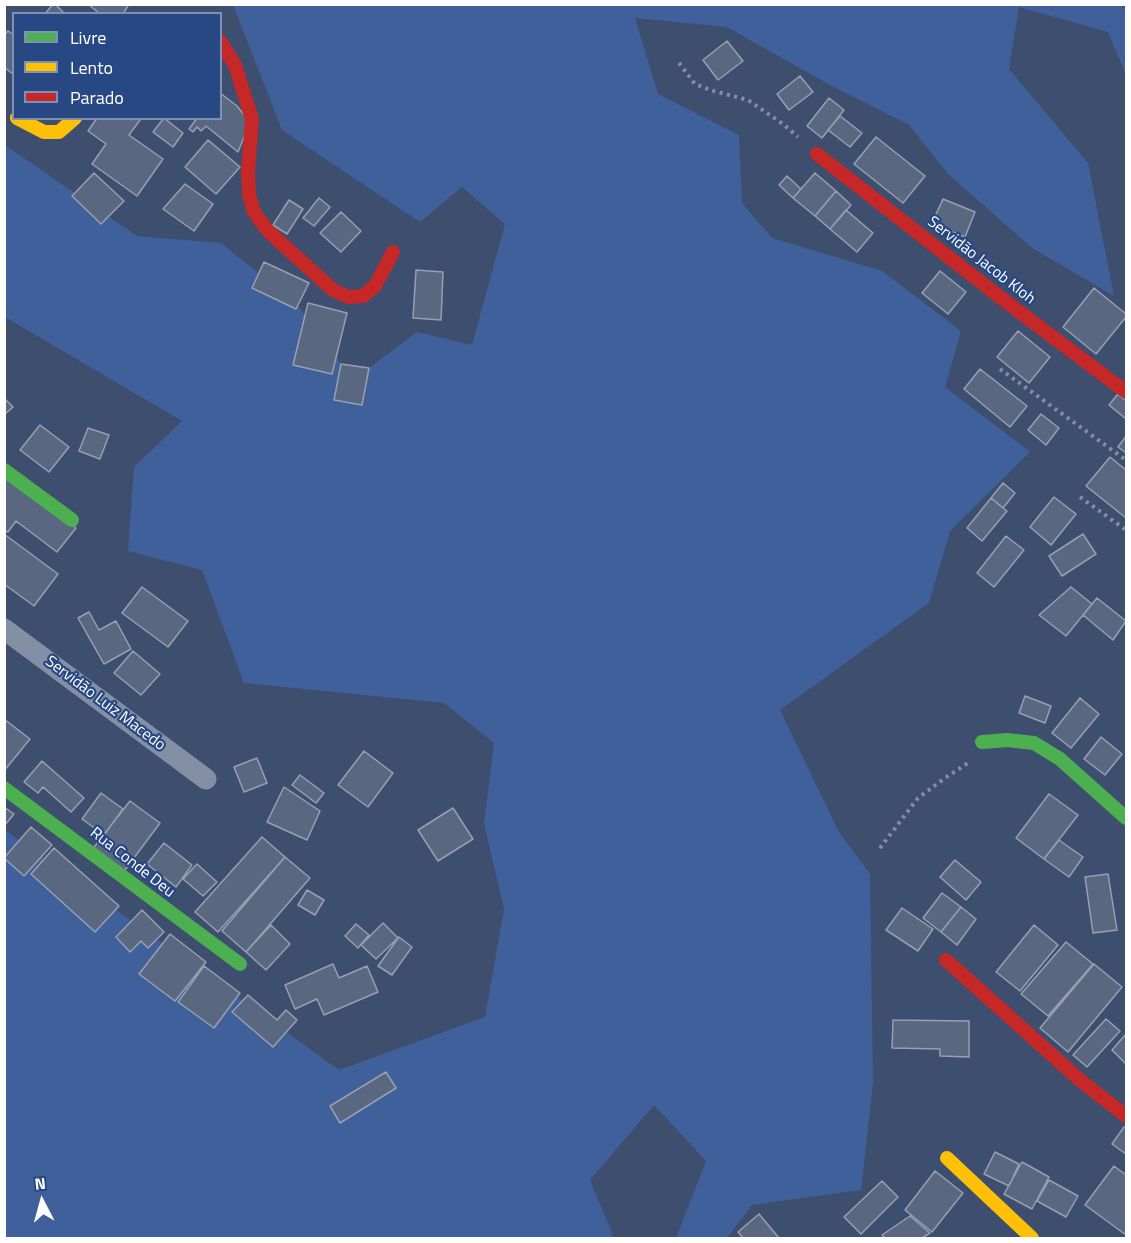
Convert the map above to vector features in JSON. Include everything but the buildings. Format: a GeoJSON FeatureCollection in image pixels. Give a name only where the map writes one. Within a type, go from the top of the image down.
{"type":"FeatureCollection","features":[{"type":"Feature","properties":{"kind":"street"},"geometry":{"type":"LineString","coordinates":[[222,44],[235,65],[252,119],[248,172],[249,194],[254,212],[269,232],[333,290],[348,297],[363,296],[375,286],[393,252]]}},
{"type":"Feature","properties":{"kind":"street"},"geometry":{"type":"LineString","coordinates":[[21,120],[44,132],[59,132],[73,120]]}},
{"type":"Feature","properties":{"kind":"street","name":"Servidão Jacob Kloh"},"geometry":{"type":"LineString","coordinates":[[817,154],[1001,298],[1126,392]]}},
{"type":"Feature","properties":{"kind":"street"},"geometry":{"type":"LineString","coordinates":[[4,470],[72,520]]}},
{"type":"Feature","properties":{"kind":"street","name":"Servidão Luiz Macedo"},"geometry":{"type":"LineString","coordinates":[[4,629],[206,779]]}},
{"type":"Feature","properties":{"kind":"street"},"geometry":{"type":"LineString","coordinates":[[982,742],[1007,740],[1034,743],[1060,759],[1126,818]]}},
{"type":"Feature","properties":{"kind":"street","name":"Rua Conde Deu"},"geometry":{"type":"LineString","coordinates":[[4,788],[240,964]]}},
{"type":"Feature","properties":{"kind":"street"},"geometry":{"type":"LineString","coordinates":[[946,960],[1082,1081],[1126,1116]]}},
{"type":"Feature","properties":{"kind":"street"},"geometry":{"type":"LineString","coordinates":[[947,1158],[1032,1239]]}},
{"type":"Feature","properties":{"kind":"path"},"geometry":{"type":"LineString","coordinates":[[679,63],[695,84],[748,100],[783,124],[817,154]]}},
{"type":"Feature","properties":{"kind":"path"},"geometry":{"type":"LineString","coordinates":[[1000,369],[1126,460]]}},
{"type":"Feature","properties":{"kind":"path"},"geometry":{"type":"LineString","coordinates":[[1080,497],[1126,530]]}},
{"type":"Feature","properties":{"kind":"path"},"geometry":{"type":"LineString","coordinates":[[880,848],[918,798],[945,777],[972,761]]}},
{"type":"Feature","properties":{"kind":"shaded area"},"geometry":{"type":"Polygon","coordinates":[[[1119,4],[1126,10],[1126,75],[1108,32],[1019,7],[1009,69],[1088,163],[1114,296],[1032,248],[948,174],[909,125],[828,84],[727,27],[635,18],[658,94],[739,135],[742,203],[772,238],[882,271],[961,331],[945,387],[1030,452],[950,531],[929,603],[780,710],[839,832],[870,874],[873,1082],[861,1190],[752,1205],[727,1238],[676,1238],[706,1161],[654,1105],[590,1180],[614,1238],[5,1238],[5,830],[339,1070],[485,1017],[504,909],[484,824],[494,743],[444,703],[244,683],[202,570],[128,551],[134,467],[182,421],[5,317],[5,145],[137,236],[221,243],[296,303],[353,380],[417,332],[472,345],[505,224],[462,187],[420,222],[282,130],[233,5],[1119,4]]]}},
{"type":"Feature","properties":{"kind":"traffic: fast"},"geometry":{"type":"LineString","coordinates":[[4,470],[72,520]]}},
{"type":"Feature","properties":{"kind":"traffic: fast"},"geometry":{"type":"LineString","coordinates":[[982,742],[1007,740],[1034,743],[1060,759],[1126,818]]}},
{"type":"Feature","properties":{"kind":"traffic: fast"},"geometry":{"type":"LineString","coordinates":[[4,788],[240,964]]}},
{"type":"Feature","properties":{"kind":"traffic: slow"},"geometry":{"type":"LineString","coordinates":[[21,120],[44,132],[59,132],[73,120]]}},
{"type":"Feature","properties":{"kind":"traffic: slow"},"geometry":{"type":"LineString","coordinates":[[947,1158],[1032,1238]]}},
{"type":"Feature","properties":{"kind":"traffic: jam"},"geometry":{"type":"LineString","coordinates":[[222,44],[235,65],[252,119],[248,172],[249,194],[254,212],[269,232],[333,290],[348,297],[363,296],[375,286],[393,252]]}},
{"type":"Feature","properties":{"kind":"traffic: jam"},"geometry":{"type":"LineString","coordinates":[[817,154],[1001,298],[1126,392]]}},
{"type":"Feature","properties":{"kind":"traffic: jam"},"geometry":{"type":"LineString","coordinates":[[946,960],[1081,1081],[1126,1116]]}}]}
